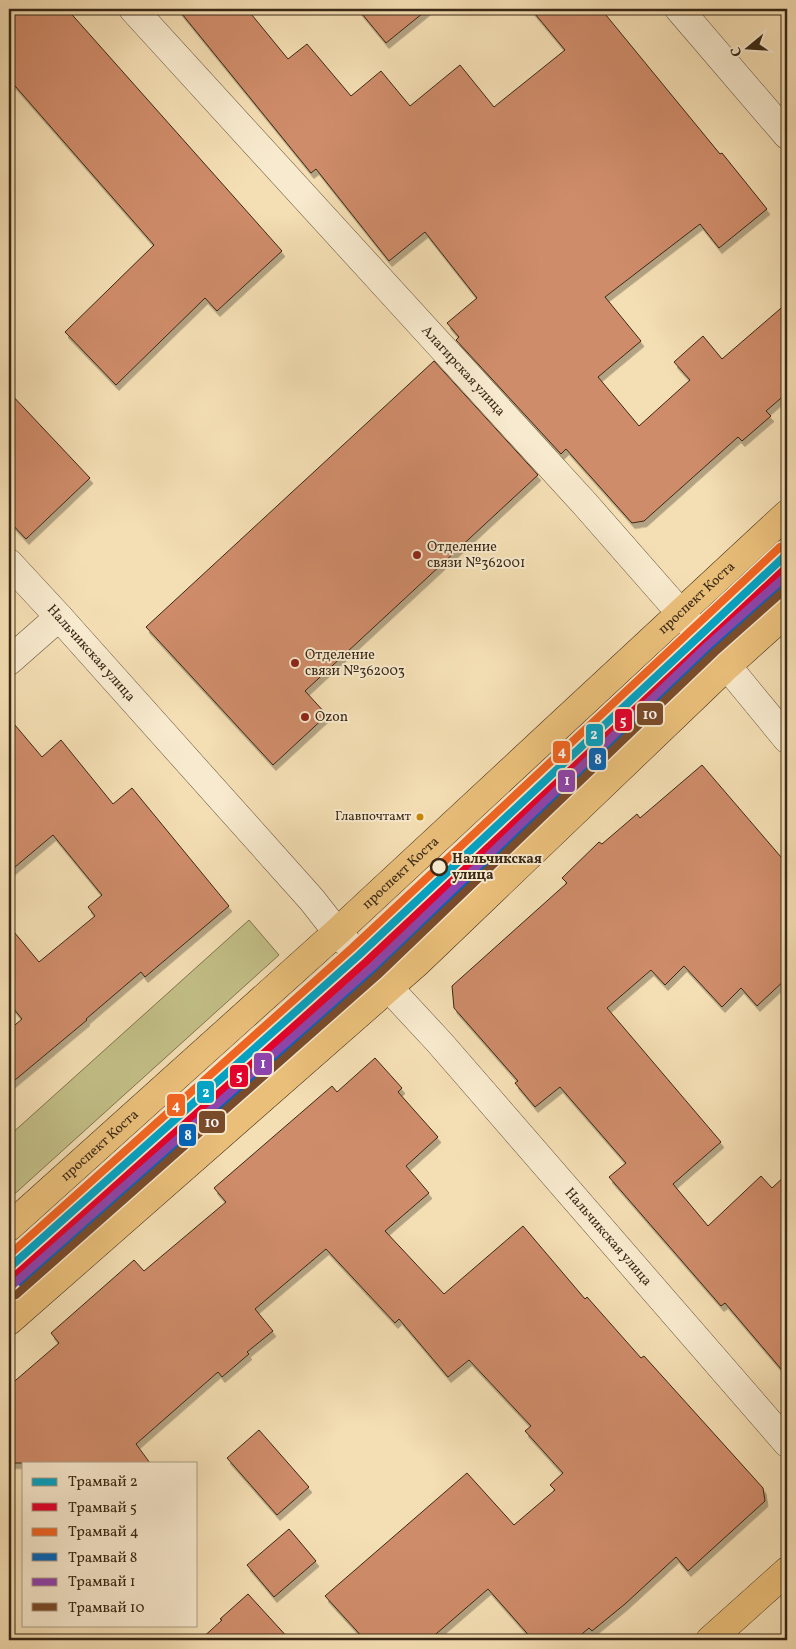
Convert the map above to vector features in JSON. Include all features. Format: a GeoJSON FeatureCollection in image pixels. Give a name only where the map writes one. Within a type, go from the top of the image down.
{"type":"FeatureCollection","features":[{"type":"Feature","properties":{"kind":"main road","name":"проспект Коста"},"geometry":{"type":"LineString","coordinates":[[9,1227],[337,932],[787,514]]}},
{"type":"Feature","properties":{"kind":"main road"},"geometry":{"type":"LineString","coordinates":[[9,1321],[433,948],[727,666],[787,612]]}},
{"type":"Feature","properties":{"kind":"main road"},"geometry":{"type":"LineString","coordinates":[[710,1640],[787,1571]]}},
{"type":"Feature","properties":{"kind":"street","name":"Алагирская улица"},"geometry":{"type":"LineString","coordinates":[[133,9],[579,497],[727,666],[787,739]]}},
{"type":"Feature","properties":{"kind":"street"},"geometry":{"type":"LineString","coordinates":[[679,9],[787,135]]}},
{"type":"Feature","properties":{"kind":"street","name":"Нальчикская улица"},"geometry":{"type":"LineString","coordinates":[[9,563],[306,893],[337,932],[390,987],[787,1443]]}},
{"type":"Feature","properties":{"kind":"street"},"geometry":{"type":"LineString","coordinates":[[9,661],[59,617]]}},
{"type":"Feature","properties":{"kind":"shaded area"},"geometry":{"type":"Polygon","coordinates":[[[249,920],[279,955],[9,1199],[9,1136],[249,920]]]}},
{"type":"Feature","properties":{"kind":"building"},"geometry":{"type":"Polygon","coordinates":[[[9,9],[67,9],[282,251],[217,311],[205,298],[116,385],[65,332],[154,245],[9,79],[9,9]]]}},
{"type":"Feature","properties":{"kind":"building"},"geometry":{"type":"Polygon","coordinates":[[[178,9],[247,9],[288,59],[307,44],[351,96],[381,71],[410,106],[460,65],[494,107],[565,50],[531,9],[601,9],[767,209],[719,248],[700,224],[605,297],[641,341],[598,377],[639,426],[690,380],[674,362],[703,336],[722,359],[787,303],[787,393],[766,411],[771,416],[742,441],[738,437],[644,521],[632,523],[566,449],[561,454],[456,340],[459,337],[447,323],[477,298],[425,232],[389,261],[316,169],[311,173],[178,9]]]}},
{"type":"Feature","properties":{"kind":"building"},"geometry":{"type":"Polygon","coordinates":[[[358,9],[428,9],[386,43],[358,9]]]}},
{"type":"Feature","properties":{"kind":"building"},"geometry":{"type":"Polygon","coordinates":[[[434,361],[538,475],[305,691],[327,715],[273,765],[146,627],[434,361]]]}},
{"type":"Feature","properties":{"kind":"building"},"geometry":{"type":"Polygon","coordinates":[[[9,392],[90,478],[26,539],[9,521],[9,392]]]}},
{"type":"Feature","properties":{"kind":"building"},"geometry":{"type":"Polygon","coordinates":[[[9,718],[42,757],[61,740],[113,804],[132,788],[229,906],[145,977],[141,972],[9,1085],[9,1030],[22,1019],[9,1003],[9,926],[39,962],[95,916],[88,907],[102,895],[53,835],[9,872],[9,718]]]}},
{"type":"Feature","properties":{"kind":"building"},"geometry":{"type":"Polygon","coordinates":[[[702,765],[787,864],[787,978],[757,1006],[741,988],[722,1007],[684,966],[665,985],[651,970],[607,1008],[721,1142],[673,1184],[708,1226],[761,1176],[772,1188],[787,1174],[787,1376],[725,1303],[721,1306],[609,1177],[626,1163],[560,1087],[535,1107],[515,1083],[518,1081],[454,1008],[452,986],[567,883],[562,878],[599,842],[602,844],[637,814],[640,818],[702,765]]]}},
{"type":"Feature","properties":{"kind":"building"},"geometry":{"type":"Polygon","coordinates":[[[375,1058],[402,1088],[398,1092],[438,1137],[406,1166],[429,1193],[385,1231],[444,1294],[523,1226],[585,1299],[587,1297],[641,1358],[644,1356],[763,1488],[765,1501],[688,1571],[676,1557],[625,1604],[592,1631],[589,1628],[575,1640],[533,1640],[488,1589],[429,1640],[365,1640],[325,1596],[467,1473],[514,1525],[555,1490],[550,1485],[563,1473],[525,1431],[531,1426],[469,1360],[448,1377],[399,1319],[395,1323],[326,1249],[255,1309],[273,1331],[247,1352],[249,1354],[222,1377],[218,1372],[136,1444],[149,1462],[9,1463],[9,1386],[59,1343],[51,1333],[134,1260],[144,1271],[226,1202],[214,1188],[332,1086],[337,1092],[375,1058]]]}},
{"type":"Feature","properties":{"kind":"building"},"geometry":{"type":"Polygon","coordinates":[[[259,1430],[309,1487],[277,1515],[227,1458],[259,1430]]]}},
{"type":"Feature","properties":{"kind":"building"},"geometry":{"type":"Polygon","coordinates":[[[289,1529],[316,1561],[274,1597],[247,1565],[289,1529]]]}},
{"type":"Feature","properties":{"kind":"building"},"geometry":{"type":"Polygon","coordinates":[[[248,1594],[290,1640],[200,1640],[222,1620],[220,1619],[248,1594]]]}},
{"type":"Feature","properties":{"kind":"tram line","name":"4"},"geometry":{"type":"LineString","coordinates":[[9,1255],[352,948],[780,547]]}},
{"type":"Feature","properties":{"kind":"tram line","name":"2"},"geometry":{"type":"LineString","coordinates":[[9,1268],[359,955],[787,554]]}},
{"type":"Feature","properties":{"kind":"tram line","name":"5"},"geometry":{"type":"LineString","coordinates":[[16,1275],[366,962],[787,567]]}},
{"type":"Feature","properties":{"kind":"tram line","name":"1"},"geometry":{"type":"LineString","coordinates":[[9,1288],[371,968],[708,645],[787,575]]}},
{"type":"Feature","properties":{"kind":"tram line","name":"8"},"geometry":{"type":"LineString","coordinates":[[22,1283],[373,970],[787,581]]}},
{"type":"Feature","properties":{"kind":"tram line","name":"10"},"geometry":{"type":"LineString","coordinates":[[16,1295],[378,975],[715,652],[787,588]]}},
{"type":"Feature","properties":{"kind":"place","name":"Отделение связи №362001"},"geometry":{"type":"Point","coordinates":[417,555]}},
{"type":"Feature","properties":{"kind":"place","name":"Отделение связи №362003"},"geometry":{"type":"Point","coordinates":[295,663]}},
{"type":"Feature","properties":{"kind":"place","name":"Ozon"},"geometry":{"type":"Point","coordinates":[305,717]}},
{"type":"Feature","properties":{"kind":"place","name":"Главпочтамт"},"geometry":{"type":"Point","coordinates":[420,817]}},
{"type":"Feature","properties":{"kind":"place","name":"Нальчикская улица"},"geometry":{"type":"Point","coordinates":[439,867]}}]}
